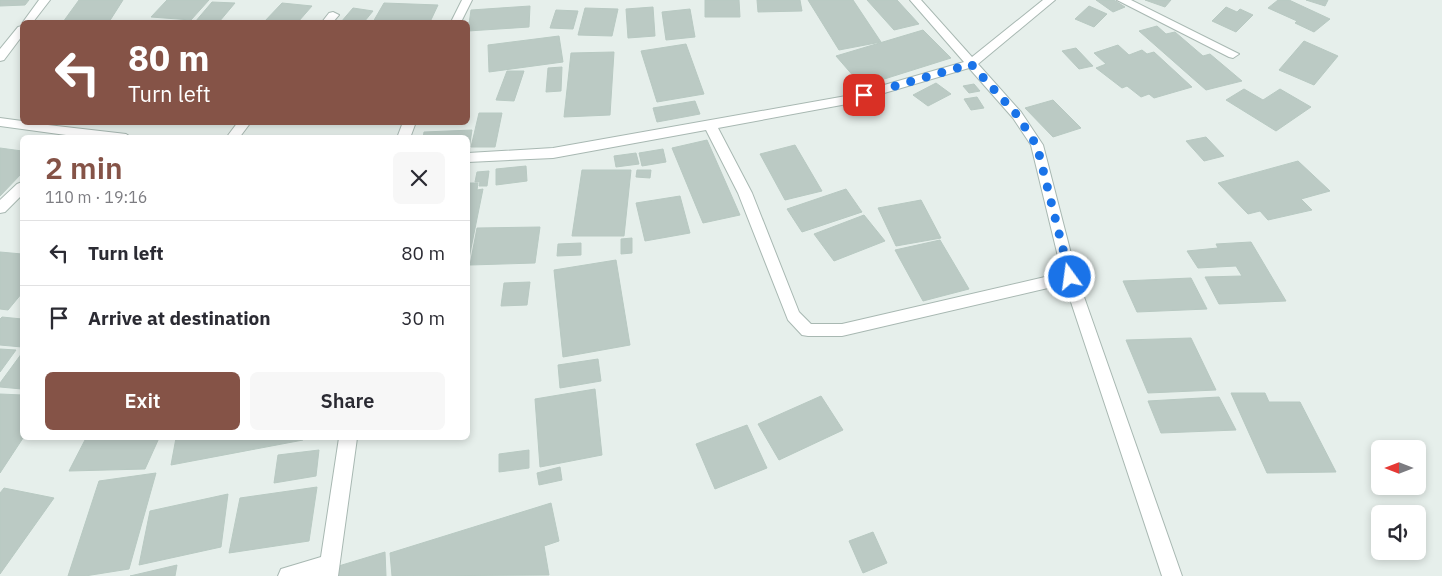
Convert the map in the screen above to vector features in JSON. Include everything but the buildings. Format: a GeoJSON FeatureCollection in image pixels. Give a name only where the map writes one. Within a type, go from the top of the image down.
{"type":"FeatureCollection","features":[{"type":"Feature","properties":{"kind":"street"},"geometry":{"type":"LineString","coordinates":[[30,20],[45,0]]}},
{"type":"Feature","properties":{"kind":"street"},"geometry":{"type":"LineString","coordinates":[[457,20],[467,0]]}},
{"type":"Feature","properties":{"kind":"street"},"geometry":{"type":"LineString","coordinates":[[915,0],[1017,115],[1037,146],[1070,277],[1172,576]]}},
{"type":"Feature","properties":{"kind":"street"},"geometry":{"type":"LineString","coordinates":[[470,158],[553,153],[847,100],[971,64],[1050,0]]}},
{"type":"Feature","properties":{"kind":"street"},"geometry":{"type":"LineString","coordinates":[[1122,0],[1233,54]]}},
{"type":"Feature","properties":{"kind":"street"},"geometry":{"type":"LineString","coordinates":[[0,57],[20,32]]}},
{"type":"Feature","properties":{"kind":"street"},"geometry":{"type":"LineString","coordinates":[[0,122],[78,135]]}},
{"type":"Feature","properties":{"kind":"street"},"geometry":{"type":"LineString","coordinates":[[234,135],[243,125]]}},
{"type":"Feature","properties":{"kind":"street"},"geometry":{"type":"LineString","coordinates":[[710,125],[745,192],[793,316],[808,330],[842,330],[1070,277]]}},
{"type":"Feature","properties":{"kind":"street"},"geometry":{"type":"LineString","coordinates":[[0,208],[20,189]]}},
{"type":"Feature","properties":{"kind":"street"},"geometry":{"type":"LineString","coordinates":[[288,576],[329,570],[348,440]]}},
{"type":"Feature","properties":{"kind":"route"},"geometry":{"type":"LineString","coordinates":[[864,95],[971,64],[1017,115],[1037,146],[1070,277]]}}]}
